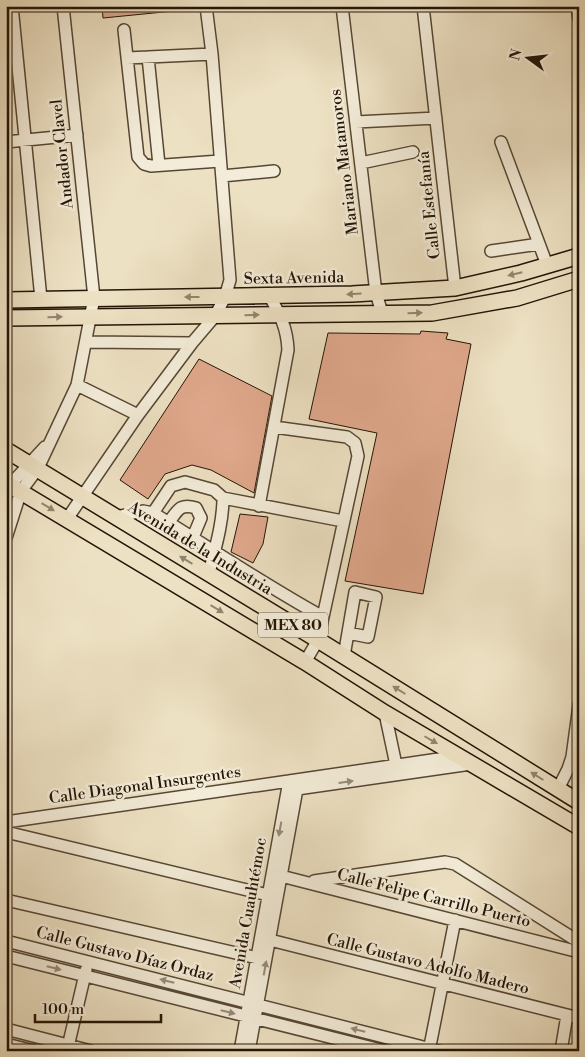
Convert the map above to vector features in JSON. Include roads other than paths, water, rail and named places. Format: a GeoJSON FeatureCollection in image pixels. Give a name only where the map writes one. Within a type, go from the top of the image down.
{"type":"FeatureCollection","features":[{"type":"Feature","properties":{"kind":"main road","name":"Sexta Avenida"},"geometry":{"type":"LineString","coordinates":[[6,300],[268,296],[376,293],[455,288],[579,256]]}},
{"type":"Feature","properties":{"kind":"main road"},"geometry":{"type":"LineString","coordinates":[[6,318],[432,313],[517,298],[579,279]]}},
{"type":"Feature","properties":{"kind":"main road","name":"Avenida de la Industria"},"geometry":{"type":"LineString","coordinates":[[6,450],[579,802]]}},
{"type":"Feature","properties":{"kind":"main road","name":"MEX 80"},"geometry":{"type":"LineString","coordinates":[[11,489],[67,518],[305,662],[385,713],[579,827]]}},
{"type":"Feature","properties":{"kind":"street"},"geometry":{"type":"LineString","coordinates":[[12,6],[40,299]]}},
{"type":"Feature","properties":{"kind":"street","name":"Andador Clavel"},"geometry":{"type":"LineString","coordinates":[[6,538],[11,489],[33,466],[52,439],[77,385],[87,342],[94,298],[63,6]]}},
{"type":"Feature","properties":{"kind":"street"},"geometry":{"type":"LineString","coordinates":[[67,518],[138,415],[192,343],[215,316],[225,297],[230,280],[212,54],[206,6]]}},
{"type":"Feature","properties":{"kind":"street","name":"Mariano Matamoros"},"geometry":{"type":"LineString","coordinates":[[342,6],[376,293],[382,313]]}},
{"type":"Feature","properties":{"kind":"street","name":"Calle Estefanía"},"geometry":{"type":"LineString","coordinates":[[423,6],[455,288]]}},
{"type":"Feature","properties":{"kind":"street"},"geometry":{"type":"LineString","coordinates":[[578,6],[579,20]]}},
{"type":"Feature","properties":{"kind":"street"},"geometry":{"type":"LineString","coordinates":[[124,30],[138,157],[144,164],[151,166],[220,161]]}},
{"type":"Feature","properties":{"kind":"street"},"geometry":{"type":"LineString","coordinates":[[127,58],[212,54]]}},
{"type":"Feature","properties":{"kind":"street"},"geometry":{"type":"LineString","coordinates":[[148,57],[159,165]]}},
{"type":"Feature","properties":{"kind":"street"},"geometry":{"type":"LineString","coordinates":[[356,122],[436,118]]}},
{"type":"Feature","properties":{"kind":"street"},"geometry":{"type":"LineString","coordinates":[[6,142],[77,135]]}},
{"type":"Feature","properties":{"kind":"street"},"geometry":{"type":"LineString","coordinates":[[501,142],[547,265]]}},
{"type":"Feature","properties":{"kind":"street"},"geometry":{"type":"LineString","coordinates":[[361,162],[413,152]]}},
{"type":"Feature","properties":{"kind":"street"},"geometry":{"type":"LineString","coordinates":[[222,176],[274,171]]}},
{"type":"Feature","properties":{"kind":"street"},"geometry":{"type":"LineString","coordinates":[[491,252],[539,244]]}},
{"type":"Feature","properties":{"kind":"street"},"geometry":{"type":"LineString","coordinates":[[259,506],[288,350],[287,334],[280,315],[268,296]]}},
{"type":"Feature","properties":{"kind":"street"},"geometry":{"type":"LineString","coordinates":[[87,342],[192,343]]}},
{"type":"Feature","properties":{"kind":"street"},"geometry":{"type":"LineString","coordinates":[[77,385],[138,415]]}},
{"type":"Feature","properties":{"kind":"street"},"geometry":{"type":"LineString","coordinates":[[274,427],[347,437],[355,442],[358,456],[318,640],[305,662]]}},
{"type":"Feature","properties":{"kind":"street"},"geometry":{"type":"LineString","coordinates":[[153,513],[171,486],[185,482],[214,490],[223,498],[343,521]]}},
{"type":"Feature","properties":{"kind":"street"},"geometry":{"type":"LineString","coordinates":[[209,573],[215,551],[223,498]]}},
{"type":"Feature","properties":{"kind":"street"},"geometry":{"type":"LineString","coordinates":[[168,522],[180,508],[187,505],[196,508],[201,518],[193,537]]}},
{"type":"Feature","properties":{"kind":"street"},"geometry":{"type":"LineString","coordinates":[[116,517],[143,511],[153,513],[243,570],[323,617]]}},
{"type":"Feature","properties":{"kind":"street"},"geometry":{"type":"LineString","coordinates":[[233,588],[243,570]]}},
{"type":"Feature","properties":{"kind":"street"},"geometry":{"type":"LineString","coordinates":[[344,656],[348,633]]}},
{"type":"Feature","properties":{"kind":"street"},"geometry":{"type":"LineString","coordinates":[[558,789],[574,763],[579,705]]}},
{"type":"Feature","properties":{"kind":"street"},"geometry":{"type":"LineString","coordinates":[[385,713],[396,765]]}},
{"type":"Feature","properties":{"kind":"street","name":"Calle Diagonal Insurgentes"},"geometry":{"type":"LineString","coordinates":[[293,785],[396,765],[465,760]]}},
{"type":"Feature","properties":{"kind":"street","name":"Calle Diagonal Insurgentes"},"geometry":{"type":"LineString","coordinates":[[6,822],[293,785],[465,760]]}},
{"type":"Feature","properties":{"kind":"street","name":"Avenida Cuauhtémoc"},"geometry":{"type":"LineString","coordinates":[[250,1051],[251,1017],[257,958],[275,885],[293,785]]}},
{"type":"Feature","properties":{"kind":"street","name":"Calle Felipe Carrillo Puerto"},"geometry":{"type":"LineString","coordinates":[[6,832],[275,885],[445,862],[455,864],[579,942]]}},
{"type":"Feature","properties":{"kind":"street","name":"Calle Felipe Carrillo Puerto"},"geometry":{"type":"LineString","coordinates":[[307,882],[579,952]]}},
{"type":"Feature","properties":{"kind":"street","name":"Avenida Cuauhtémoc"},"geometry":{"type":"LineString","coordinates":[[253,1003],[270,940],[275,885]]}},
{"type":"Feature","properties":{"kind":"street"},"geometry":{"type":"LineString","coordinates":[[6,900],[257,958]]}},
{"type":"Feature","properties":{"kind":"street"},"geometry":{"type":"LineString","coordinates":[[432,1050],[442,984],[455,920]]}},
{"type":"Feature","properties":{"kind":"street","name":"Calle Gustavo Adolfo Madero"},"geometry":{"type":"LineString","coordinates":[[270,940],[579,1018]]}},
{"type":"Feature","properties":{"kind":"street","name":"Calle Gustavo Díaz Ordaz"},"geometry":{"type":"LineString","coordinates":[[6,941],[432,1050]]}},
{"type":"Feature","properties":{"kind":"street","name":"Calle Gustavo Díaz Ordaz"},"geometry":{"type":"LineString","coordinates":[[6,956],[385,1051]]}},
{"type":"Feature","properties":{"kind":"street"},"geometry":{"type":"LineString","coordinates":[[68,1048],[88,961]]}},
{"type":"Feature","properties":{"kind":"street"},"geometry":{"type":"LineString","coordinates":[[561,1051],[567,1015]]}},
{"type":"Feature","properties":{"kind":"street","name":"Avenida Cuauhtémoc"},"geometry":{"type":"LineString","coordinates":[[240,1051],[251,1017]]}},
{"type":"Feature","properties":{"kind":"street"},"geometry":{"type":"LineString","coordinates":[[6,1030],[68,1048],[91,1051]]}},
{"type":"Feature","properties":{"kind":"street"},"geometry":{"type":"LineString","coordinates":[[6,1044],[34,1051]]}}]}
